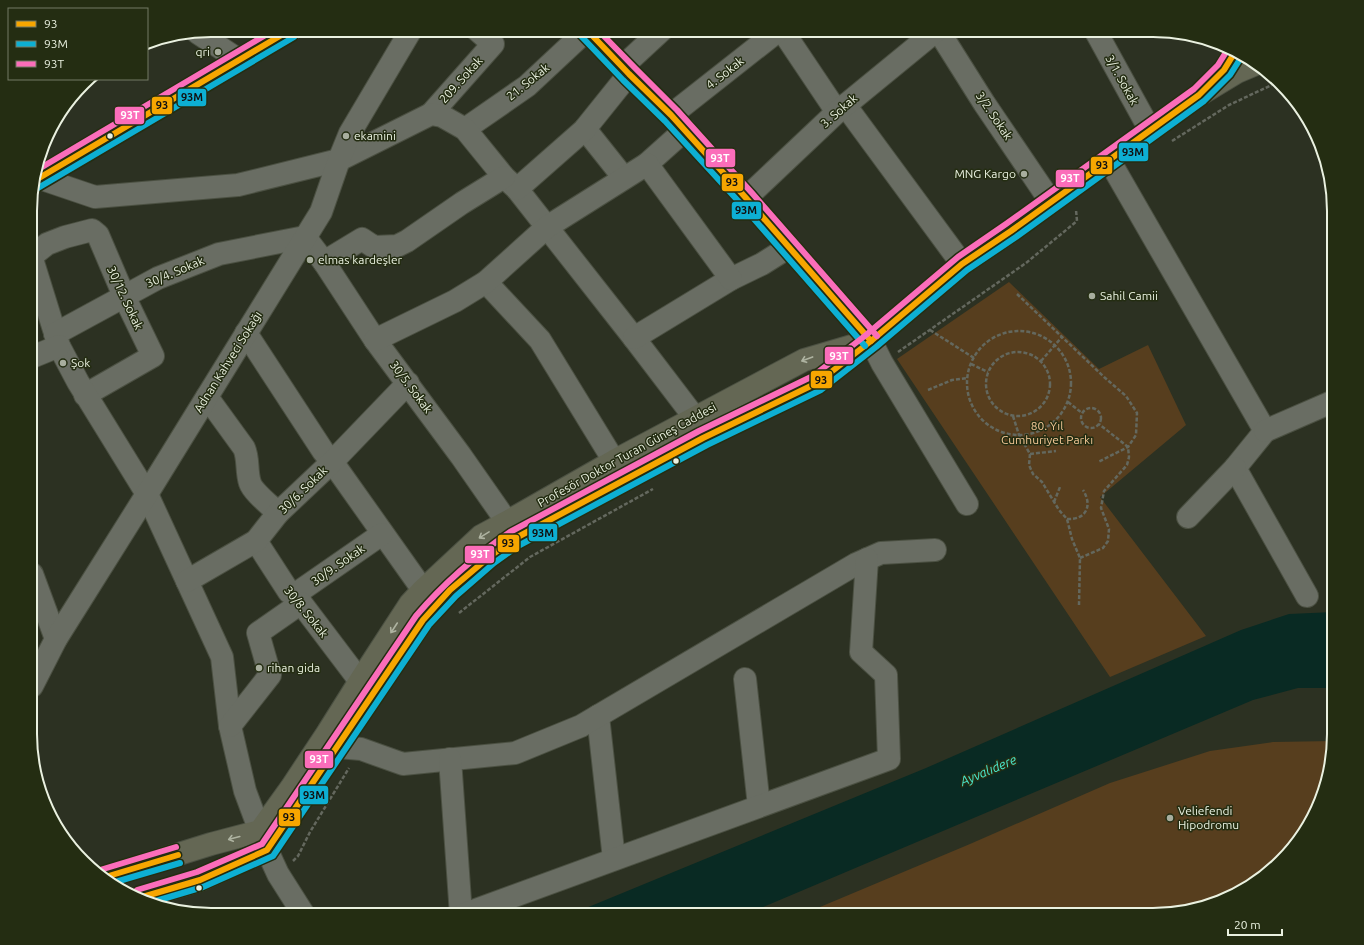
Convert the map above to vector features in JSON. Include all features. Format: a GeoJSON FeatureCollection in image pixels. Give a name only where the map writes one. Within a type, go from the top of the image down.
{"type":"FeatureCollection","features":[{"type":"Feature","properties":{"kind":"main road"},"geometry":{"type":"LineString","coordinates":[[1199,95],[1230,61]]}},
{"type":"Feature","properties":{"kind":"main road","name":"Profesör Doktor Turan Güneş Caddesi"},"geometry":{"type":"LineString","coordinates":[[264,841],[312,757],[410,604],[481,536],[510,530],[623,481],[703,438],[817,384],[871,341],[962,264],[1011,231],[1199,95],[1237,72],[1250,66]]}},
{"type":"Feature","properties":{"kind":"main road","name":"Profesör Doktor Turan Güneş Caddesi"},"geometry":{"type":"LineString","coordinates":[[264,841],[338,747],[423,620],[450,590],[489,558],[510,530],[614,461],[804,360],[871,341]]}},
{"type":"Feature","properties":{"kind":"main road"},"geometry":{"type":"LineString","coordinates":[[110,876],[211,844],[264,841]]}},
{"type":"Feature","properties":{"kind":"main road"},"geometry":{"type":"LineString","coordinates":[[147,896],[200,880],[264,841]]}},
{"type":"Feature","properties":{"kind":"street"},"geometry":{"type":"LineString","coordinates":[[205,37],[239,60]]}},
{"type":"Feature","properties":{"kind":"street"},"geometry":{"type":"LineString","coordinates":[[40,178],[278,37]]}},
{"type":"Feature","properties":{"kind":"street","name":"Adnan Kahveci Sokağı"},"geometry":{"type":"LineString","coordinates":[[37,676],[56,639],[321,212],[350,133],[407,37]]}},
{"type":"Feature","properties":{"kind":"street","name":"209. Sokak"},"geometry":{"type":"LineString","coordinates":[[431,114],[493,44],[484,37]]}},
{"type":"Feature","properties":{"kind":"street","name":"21. Sokak"},"geometry":{"type":"LineString","coordinates":[[465,129],[527,86],[580,37]]}},
{"type":"Feature","properties":{"kind":"street"},"geometry":{"type":"LineString","coordinates":[[594,37],[678,123],[871,341],[882,363],[967,504]]}},
{"type":"Feature","properties":{"kind":"street"},"geometry":{"type":"LineString","coordinates":[[324,262],[362,239],[374,247],[397,246],[462,202],[510,183],[585,129],[626,71],[656,37]]}},
{"type":"Feature","properties":{"kind":"street","name":"4. Sokak"},"geometry":{"type":"LineString","coordinates":[[374,340],[455,301],[486,282],[547,227],[647,164],[678,123],[771,37]]}},
{"type":"Feature","properties":{"kind":"street"},"geometry":{"type":"LineString","coordinates":[[787,37],[962,264]]}},
{"type":"Feature","properties":{"kind":"street","name":"3. Sokak"},"geometry":{"type":"LineString","coordinates":[[746,198],[841,108],[929,37]]}},
{"type":"Feature","properties":{"kind":"street","name":"3/2. Sokak"},"geometry":{"type":"LineString","coordinates":[[942,37],[984,103],[1051,202]]}},
{"type":"Feature","properties":{"kind":"street","name":"3/1. Sokak"},"geometry":{"type":"LineString","coordinates":[[1099,37],[1150,130]]}},
{"type":"Feature","properties":{"kind":"street"},"geometry":{"type":"LineString","coordinates":[[39,182],[95,197],[238,185],[339,160],[431,114],[442,116],[465,129],[547,227],[634,338],[694,418]]}},
{"type":"Feature","properties":{"kind":"street"},"geometry":{"type":"LineString","coordinates":[[585,129],[624,178]]}},
{"type":"Feature","properties":{"kind":"street"},"geometry":{"type":"LineString","coordinates":[[1109,160],[1265,431]]}},
{"type":"Feature","properties":{"kind":"street"},"geometry":{"type":"LineString","coordinates":[[647,164],[731,279]]}},
{"type":"Feature","properties":{"kind":"street","name":"30/12. Sokak"},"geometry":{"type":"LineString","coordinates":[[37,252],[47,244],[65,237],[92,230],[95,231],[153,356],[85,395]]}},
{"type":"Feature","properties":{"kind":"street","name":"30/5. Sokak"},"geometry":{"type":"LineString","coordinates":[[305,237],[324,262],[374,340],[408,383],[461,456],[510,530]]}},
{"type":"Feature","properties":{"kind":"street","name":"30/4. Sokak"},"geometry":{"type":"LineString","coordinates":[[37,354],[124,296],[158,278],[219,254],[305,237]]}},
{"type":"Feature","properties":{"kind":"street"},"geometry":{"type":"LineString","coordinates":[[634,338],[731,279],[762,264],[789,247]]}},
{"type":"Feature","properties":{"kind":"street"},"geometry":{"type":"LineString","coordinates":[[37,275],[57,340],[85,395],[147,494],[222,657],[230,726],[245,791],[278,874],[300,908]]}},
{"type":"Feature","properties":{"kind":"street"},"geometry":{"type":"LineString","coordinates":[[486,282],[540,340],[614,461],[623,481]]}},
{"type":"Feature","properties":{"kind":"street"},"geometry":{"type":"LineString","coordinates":[[246,333],[332,462],[423,590]]}},
{"type":"Feature","properties":{"kind":"street","name":"30/6. Sokak"},"geometry":{"type":"LineString","coordinates":[[187,581],[256,540],[278,513],[332,462],[408,383]]}},
{"type":"Feature","properties":{"kind":"street"},"geometry":{"type":"LineString","coordinates":[[207,397],[244,448],[250,483],[278,513]]}},
{"type":"Feature","properties":{"kind":"street"},"geometry":{"type":"LineString","coordinates":[[1188,517],[1235,468],[1265,431],[1327,403]]}},
{"type":"Feature","properties":{"kind":"street"},"geometry":{"type":"LineString","coordinates":[[1235,468],[1307,596]]}},
{"type":"Feature","properties":{"kind":"street","name":"30/9. Sokak"},"geometry":{"type":"LineString","coordinates":[[230,726],[270,675],[258,633],[297,599],[382,534]]}},
{"type":"Feature","properties":{"kind":"street","name":"30/8. Sokak"},"geometry":{"type":"LineString","coordinates":[[256,540],[289,592],[297,599],[360,681]]}},
{"type":"Feature","properties":{"kind":"street"},"geometry":{"type":"LineString","coordinates":[[338,747],[361,749],[403,764],[515,753],[581,726],[856,564],[880,553],[935,550]]}},
{"type":"Feature","properties":{"kind":"street"},"geometry":{"type":"LineString","coordinates":[[481,908],[889,759],[886,675],[862,652],[867,559]]}},
{"type":"Feature","properties":{"kind":"street"},"geometry":{"type":"LineString","coordinates":[[37,588],[56,639]]}},
{"type":"Feature","properties":{"kind":"street"},"geometry":{"type":"LineString","coordinates":[[745,679],[759,806]]}},
{"type":"Feature","properties":{"kind":"street"},"geometry":{"type":"LineString","coordinates":[[598,716],[614,859]]}},
{"type":"Feature","properties":{"kind":"street"},"geometry":{"type":"LineString","coordinates":[[450,759],[461,908]]}},
{"type":"Feature","properties":{"kind":"path"},"geometry":{"type":"LineString","coordinates":[[1170,142],[1228,105],[1272,84]]}},
{"type":"Feature","properties":{"kind":"path"},"geometry":{"type":"LineString","coordinates":[[882,363],[1026,263],[1077,221],[1076,208]]}},
{"type":"Feature","properties":{"kind":"path"},"geometry":{"type":"LineString","coordinates":[[1017,294],[1126,396],[1137,413],[1136,435],[1128,447],[1098,462]]}},
{"type":"Feature","properties":{"kind":"path"},"geometry":{"type":"LineString","coordinates":[[930,330],[974,358]]}},
{"type":"Feature","properties":{"kind":"path"},"geometry":{"type":"LineString","coordinates":[[1022,331],[1038,334],[1055,345],[1064,356],[1071,372],[1072,389],[1067,406],[1057,420],[1043,430],[1027,435],[1010,435],[993,429],[980,418],[971,403],[967,386],[969,368],[974,358],[989,340],[1004,333],[1022,331]]}},
{"type":"Feature","properties":{"kind":"path"},"geometry":{"type":"LineString","coordinates":[[1041,361],[1062,337]]}},
{"type":"Feature","properties":{"kind":"path"},"geometry":{"type":"LineString","coordinates":[[1018,351],[1029,353],[1041,361],[1050,376],[1048,397],[1042,406],[1034,412],[1024,416],[1013,416],[1003,412],[994,406],[988,396],[986,386],[988,372],[998,358],[1008,353],[1018,351]]}},
{"type":"Feature","properties":{"kind":"path"},"geometry":{"type":"LineString","coordinates":[[971,364],[988,372]]}},
{"type":"Feature","properties":{"kind":"path"},"geometry":{"type":"LineString","coordinates":[[928,390],[952,380],[968,378]]}},
{"type":"Feature","properties":{"kind":"path"},"geometry":{"type":"LineString","coordinates":[[1068,402],[1082,412]]}},
{"type":"Feature","properties":{"kind":"path"},"geometry":{"type":"LineString","coordinates":[[1091,408],[1097,410],[1101,416],[1099,424],[1092,428],[1083,425],[1081,419],[1082,412],[1091,408]]}},
{"type":"Feature","properties":{"kind":"path"},"geometry":{"type":"LineString","coordinates":[[1013,416],[1019,435],[1030,454],[1029,465],[1033,474],[1042,482],[1054,502],[1067,519],[1072,539],[1080,558],[1078,605]]}},
{"type":"Feature","properties":{"kind":"path"},"geometry":{"type":"LineString","coordinates":[[1080,558],[1103,548],[1108,542],[1109,529],[1101,508],[1104,491],[1127,465],[1129,457],[1128,447],[1099,424]]}},
{"type":"Feature","properties":{"kind":"path"},"geometry":{"type":"LineString","coordinates":[[1030,454],[1056,451]]}},
{"type":"Feature","properties":{"kind":"path"},"geometry":{"type":"LineString","coordinates":[[1054,502],[1060,487]]}},
{"type":"Feature","properties":{"kind":"path"},"geometry":{"type":"LineString","coordinates":[[455,615],[530,557],[654,489]]}},
{"type":"Feature","properties":{"kind":"path"},"geometry":{"type":"LineString","coordinates":[[1067,519],[1074,520],[1082,516],[1086,510],[1088,502],[1087,496],[1083,490]]}},
{"type":"Feature","properties":{"kind":"path"},"geometry":{"type":"LineString","coordinates":[[278,874],[298,856],[310,832],[361,749]]}},
{"type":"Feature","properties":{"kind":"green space","name":"80. Yıl Cumhuriyet Parkı"},"geometry":{"type":"Polygon","coordinates":[[[1009,282],[1099,369],[1148,345],[1186,425],[1100,497],[1206,636],[1110,677],[897,359],[1009,282]]]}},
{"type":"Feature","properties":{"kind":"green space","name":"Veliefendi Hipodromu"},"geometry":{"type":"Polygon","coordinates":[[[1327,741],[1324,768],[1314,800],[1298,831],[1284,849],[1268,865],[1240,885],[1209,899],[1187,905],[1164,908],[818,908],[1110,783],[1210,751],[1273,742],[1327,741]]]}},
{"type":"Feature","properties":{"kind":"water","name":"Ayvalıdere"},"geometry":{"type":"Polygon","coordinates":[[[1327,612],[1327,688],[1298,688],[1253,700],[761,908],[586,908],[926,768],[1241,630],[1289,614],[1327,612]]]}},
{"type":"Feature","properties":{"kind":"transit line","name":"93T"},"geometry":{"type":"LineString","coordinates":[[43,167],[262,37]]}},
{"type":"Feature","properties":{"kind":"transit line","name":"93"},"geometry":{"type":"LineString","coordinates":[[40,178],[278,37]]}},
{"type":"Feature","properties":{"kind":"transit line","name":"93M"},"geometry":{"type":"LineString","coordinates":[[38,188],[294,37]]}},
{"type":"Feature","properties":{"kind":"transit line","name":"93M"},"geometry":{"type":"LineString","coordinates":[[582,37],[665,121],[740,203],[865,346]]}},
{"type":"Feature","properties":{"kind":"transit line","name":"93"},"geometry":{"type":"LineString","coordinates":[[594,37],[671,115],[871,341]]}},
{"type":"Feature","properties":{"kind":"transit line","name":"93T"},"geometry":{"type":"LineString","coordinates":[[605,37],[677,110],[877,336]]}},
{"type":"Feature","properties":{"kind":"transit line","name":"93T"},"geometry":{"type":"LineString","coordinates":[[137,890],[197,872],[262,844],[416,616],[449,581],[484,551],[510,532],[699,431],[813,376],[866,335],[958,257],[1194,89],[1218,65],[1226,53]]}},
{"type":"Feature","properties":{"kind":"transit line","name":"93"},"geometry":{"type":"LineString","coordinates":[[147,896],[200,880],[267,850],[423,620],[450,590],[489,557],[514,539],[703,438],[817,383],[871,341],[962,264],[1011,231],[1199,95],[1224,70],[1232,56]]}},
{"type":"Feature","properties":{"kind":"transit line","name":"93M"},"geometry":{"type":"LineString","coordinates":[[159,900],[203,887],[273,856],[429,625],[456,596],[494,563],[518,546],[707,445],[821,390],[876,347],[967,270],[1016,237],[1204,101],[1230,75],[1240,60]]}},
{"type":"Feature","properties":{"kind":"transit line","name":"93T"},"geometry":{"type":"LineString","coordinates":[[102,869],[176,847]]}},
{"type":"Feature","properties":{"kind":"transit line","name":"93"},"geometry":{"type":"LineString","coordinates":[[110,876],[178,855]]}},
{"type":"Feature","properties":{"kind":"transit line","name":"93M"},"geometry":{"type":"LineString","coordinates":[[118,881],[180,863]]}},
{"type":"Feature","properties":{"kind":"place","name":"qri"},"geometry":{"type":"Point","coordinates":[218,52]}},
{"type":"Feature","properties":{"kind":"place","name":"ekamini"},"geometry":{"type":"Point","coordinates":[346,136]}},
{"type":"Feature","properties":{"kind":"place","name":"MNG Kargo"},"geometry":{"type":"Point","coordinates":[1024,174]}},
{"type":"Feature","properties":{"kind":"place","name":"elmas kardeşler"},"geometry":{"type":"Point","coordinates":[310,260]}},
{"type":"Feature","properties":{"kind":"place","name":"Sahil Camii"},"geometry":{"type":"Point","coordinates":[1092,296]}},
{"type":"Feature","properties":{"kind":"place","name":"Şok"},"geometry":{"type":"Point","coordinates":[63,363]}},
{"type":"Feature","properties":{"kind":"place","name":"rihan gida"},"geometry":{"type":"Point","coordinates":[259,668]}},
{"type":"Feature","properties":{"kind":"place","name":"Veliefendi Hipodromu"},"geometry":{"type":"Point","coordinates":[1170,818]}}]}
